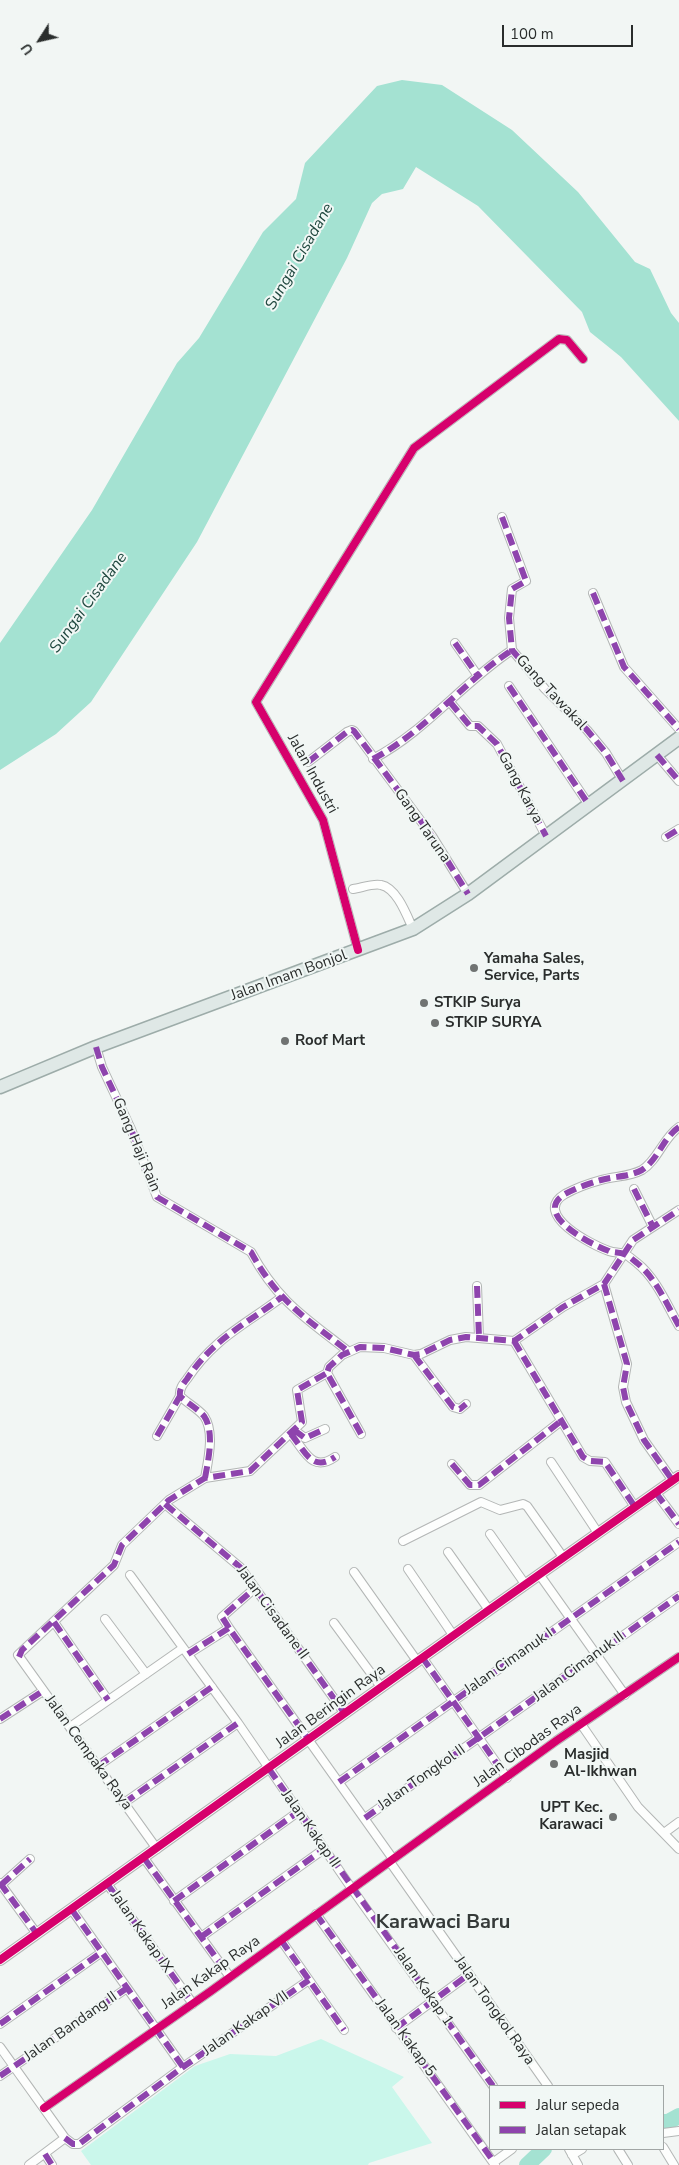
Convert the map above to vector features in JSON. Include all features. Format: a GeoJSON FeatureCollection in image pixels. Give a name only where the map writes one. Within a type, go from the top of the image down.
{"type":"FeatureCollection","features":[{"type":"Feature","properties":{"kind":"main road","name":"Jalan Imam Bonjol"},"geometry":{"type":"LineString","coordinates":[[0,1087],[96,1047],[413,929],[468,894],[679,738]]}},
{"type":"Feature","properties":{"kind":"street","name":"Jalan Industri"},"geometry":{"type":"LineString","coordinates":[[358,950],[323,820],[256,702],[414,448],[559,339],[567,340],[583,358]]}},
{"type":"Feature","properties":{"kind":"street","name":"Gang Tawakal"},"geometry":{"type":"LineString","coordinates":[[502,517],[526,581],[512,589],[509,618],[512,650],[545,690],[587,730],[606,753],[623,781]]}},
{"type":"Feature","properties":{"kind":"street"},"geometry":{"type":"LineString","coordinates":[[593,593],[624,667],[679,729]]}},
{"type":"Feature","properties":{"kind":"street"},"geometry":{"type":"LineString","coordinates":[[456,642],[478,676]]}},
{"type":"Feature","properties":{"kind":"street"},"geometry":{"type":"LineString","coordinates":[[373,759],[401,743],[478,676],[512,650]]}},
{"type":"Feature","properties":{"kind":"street"},"geometry":{"type":"LineString","coordinates":[[509,686],[589,805]]}},
{"type":"Feature","properties":{"kind":"street","name":"Gang Karya"},"geometry":{"type":"LineString","coordinates":[[450,702],[470,726],[478,726],[497,744],[546,836]]}},
{"type":"Feature","properties":{"kind":"street","name":"Gang Taruna"},"geometry":{"type":"LineString","coordinates":[[308,762],[352,730],[432,836],[468,894]]}},
{"type":"Feature","properties":{"kind":"street"},"geometry":{"type":"LineString","coordinates":[[657,755],[679,782]]}},
{"type":"Feature","properties":{"kind":"street"},"geometry":{"type":"LineString","coordinates":[[666,838],[679,829]]}},
{"type":"Feature","properties":{"kind":"street"},"geometry":{"type":"LineString","coordinates":[[353,889],[379,884],[385,886],[394,894],[413,929]]}},
{"type":"Feature","properties":{"kind":"street","name":"Gang Haji Rain"},"geometry":{"type":"LineString","coordinates":[[96,1047],[102,1067],[131,1129],[158,1197],[251,1252],[258,1266],[282,1297],[305,1319],[349,1352]]}},
{"type":"Feature","properties":{"kind":"street"},"geometry":{"type":"LineString","coordinates":[[679,1127],[644,1168],[634,1174],[601,1180],[572,1191],[560,1198],[554,1205],[554,1210],[564,1225],[608,1251],[624,1253],[638,1263],[652,1280],[679,1326]]}},
{"type":"Feature","properties":{"kind":"street"},"geometry":{"type":"LineString","coordinates":[[634,1189],[653,1227]]}},
{"type":"Feature","properties":{"kind":"street"},"geometry":{"type":"LineString","coordinates":[[108,1700],[54,1622],[114,1566],[122,1545],[165,1504],[204,1478],[246,1473],[293,1432],[303,1418],[296,1390],[327,1373],[329,1367],[349,1352],[360,1347],[373,1347],[414,1355],[421,1354],[450,1340],[480,1337],[514,1341],[563,1307],[604,1284],[633,1240],[679,1210]]}},
{"type":"Feature","properties":{"kind":"street"},"geometry":{"type":"LineString","coordinates":[[604,1284],[627,1364],[623,1388],[626,1402],[644,1440],[676,1478]]}},
{"type":"Feature","properties":{"kind":"street"},"geometry":{"type":"LineString","coordinates":[[477,1286],[480,1337]]}},
{"type":"Feature","properties":{"kind":"street"},"geometry":{"type":"LineString","coordinates":[[157,1436],[180,1396],[180,1389],[206,1353],[220,1340],[282,1297]]}},
{"type":"Feature","properties":{"kind":"street"},"geometry":{"type":"LineString","coordinates":[[514,1341],[583,1457],[590,1461],[604,1462],[635,1507]]}},
{"type":"Feature","properties":{"kind":"street"},"geometry":{"type":"LineString","coordinates":[[414,1355],[453,1408],[460,1409],[466,1404]]}},
{"type":"Feature","properties":{"kind":"street"},"geometry":{"type":"LineString","coordinates":[[327,1373],[361,1434]]}},
{"type":"Feature","properties":{"kind":"street"},"geometry":{"type":"LineString","coordinates":[[180,1396],[200,1412],[207,1422],[209,1435],[204,1478]]}},
{"type":"Feature","properties":{"kind":"street"},"geometry":{"type":"LineString","coordinates":[[452,1464],[470,1485],[479,1485],[561,1421]]}},
{"type":"Feature","properties":{"kind":"street"},"geometry":{"type":"LineString","coordinates":[[293,1432],[305,1438],[324,1429]]}},
{"type":"Feature","properties":{"kind":"street"},"geometry":{"type":"LineString","coordinates":[[293,1432],[314,1462],[326,1464],[335,1457]]}},
{"type":"Feature","properties":{"kind":"street"},"geometry":{"type":"LineString","coordinates":[[551,1462],[598,1533]]}},
{"type":"Feature","properties":{"kind":"street","name":"Jalan Beringin Raya"},"geometry":{"type":"LineString","coordinates":[[0,1960],[108,1885],[488,1610],[676,1478]]}},
{"type":"Feature","properties":{"kind":"street"},"geometry":{"type":"LineString","coordinates":[[656,1492],[679,1524]]}},
{"type":"Feature","properties":{"kind":"street"},"geometry":{"type":"LineString","coordinates":[[403,1541],[478,1503],[484,1502],[500,1510],[523,1504],[527,1506],[563,1557]]}},
{"type":"Feature","properties":{"kind":"street","name":"Jalan Cisadane II"},"geometry":{"type":"LineString","coordinates":[[165,1504],[234,1562],[345,1714]]}},
{"type":"Feature","properties":{"kind":"street"},"geometry":{"type":"LineString","coordinates":[[490,1534],[525,1584]]}},
{"type":"Feature","properties":{"kind":"street","name":"Jalan Cimanuk I"},"geometry":{"type":"LineString","coordinates":[[339,1782],[679,1542]]}},
{"type":"Feature","properties":{"kind":"street"},"geometry":{"type":"LineString","coordinates":[[448,1552],[488,1610]]}},
{"type":"Feature","properties":{"kind":"street"},"geometry":{"type":"LineString","coordinates":[[408,1569],[454,1635]]}},
{"type":"Feature","properties":{"kind":"street"},"geometry":{"type":"LineString","coordinates":[[354,1572],[453,1702],[507,1778]]}},
{"type":"Feature","properties":{"kind":"street"},"geometry":{"type":"LineString","coordinates":[[539,1574],[625,1695]]}},
{"type":"Feature","properties":{"kind":"street","name":"Jalan Kakap II"},"geometry":{"type":"LineString","coordinates":[[130,1575],[212,1687],[352,1889]]}},
{"type":"Feature","properties":{"kind":"street"},"geometry":{"type":"LineString","coordinates":[[70,1727],[146,1674],[229,1628],[222,1617],[254,1588]]}},
{"type":"Feature","properties":{"kind":"street","name":"Jalan Cimanuk II"},"geometry":{"type":"LineString","coordinates":[[479,1739],[679,1596]]}},
{"type":"Feature","properties":{"kind":"street"},"geometry":{"type":"LineString","coordinates":[[104,1619],[146,1674]]}},
{"type":"Feature","properties":{"kind":"street","name":"Jalan Cempaka Raya"},"geometry":{"type":"LineString","coordinates":[[54,1622],[22,1650],[19,1657],[157,1849]]}},
{"type":"Feature","properties":{"kind":"street"},"geometry":{"type":"LineString","coordinates":[[334,1623],[381,1687]]}},
{"type":"Feature","properties":{"kind":"street","name":"Jalan Tongkol Raya"},"geometry":{"type":"LineString","coordinates":[[229,1628],[365,1818],[468,1975],[547,2085]]}},
{"type":"Feature","properties":{"kind":"street","name":"Jalan Cibodas Raya"},"geometry":{"type":"LineString","coordinates":[[392,1860],[679,1657]]}},
{"type":"Feature","properties":{"kind":"street"},"geometry":{"type":"LineString","coordinates":[[98,1766],[212,1687]]}},
{"type":"Feature","properties":{"kind":"street"},"geometry":{"type":"LineString","coordinates":[[0,1719],[43,1691]]}},
{"type":"Feature","properties":{"kind":"street"},"geometry":{"type":"LineString","coordinates":[[124,1803],[238,1724]]}},
{"type":"Feature","properties":{"kind":"street"},"geometry":{"type":"LineString","coordinates":[[582,1724],[638,1807],[679,1849]]}},
{"type":"Feature","properties":{"kind":"street","name":"Jalan Tongkol II"},"geometry":{"type":"LineString","coordinates":[[365,1818],[479,1739]]}},
{"type":"Feature","properties":{"kind":"street"},"geometry":{"type":"LineString","coordinates":[[174,1901],[298,1812]]}},
{"type":"Feature","properties":{"kind":"street"},"geometry":{"type":"LineString","coordinates":[[664,1833],[679,1822]]}},
{"type":"Feature","properties":{"kind":"street"},"geometry":{"type":"LineString","coordinates":[[201,1937],[324,1849]]}},
{"type":"Feature","properties":{"kind":"street"},"geometry":{"type":"LineString","coordinates":[[144,1858],[230,1977]]}},
{"type":"Feature","properties":{"kind":"street"},"geometry":{"type":"LineString","coordinates":[[30,1859],[1,1884],[38,1934]]}},
{"type":"Feature","properties":{"kind":"street","name":"Jalan Kakap Raya"},"geometry":{"type":"LineString","coordinates":[[44,2108],[193,2004],[392,1860]]}},
{"type":"Feature","properties":{"kind":"street","name":"Jalan Kakap IX"},"geometry":{"type":"LineString","coordinates":[[108,1885],[193,2004]]}},
{"type":"Feature","properties":{"kind":"street","name":"Jalan Kakap 1"},"geometry":{"type":"LineString","coordinates":[[352,1889],[492,2085]]}},
{"type":"Feature","properties":{"kind":"street"},"geometry":{"type":"LineString","coordinates":[[72,1910],[183,2067]]}},
{"type":"Feature","properties":{"kind":"street","name":"Jalan Kakap 5"},"geometry":{"type":"LineString","coordinates":[[316,1914],[396,2028],[495,2163]]}},
{"type":"Feature","properties":{"kind":"street"},"geometry":{"type":"LineString","coordinates":[[282,1940],[344,2030]]}},
{"type":"Feature","properties":{"kind":"street"},"geometry":{"type":"LineString","coordinates":[[0,2024],[102,1952]]}},
{"type":"Feature","properties":{"kind":"street"},"geometry":{"type":"LineString","coordinates":[[396,2028],[468,1975]]}},
{"type":"Feature","properties":{"kind":"street","name":"Jalan Kakap VII"},"geometry":{"type":"LineString","coordinates":[[66,2138],[73,2144],[79,2144],[183,2067],[309,1980]]}},
{"type":"Feature","properties":{"kind":"street","name":"Jalan Bandang II"},"geometry":{"type":"LineString","coordinates":[[0,2076],[127,1988]]}},
{"type":"Feature","properties":{"kind":"street"},"geometry":{"type":"LineString","coordinates":[[0,2047],[66,2138],[29,2165]]}},
{"type":"Feature","properties":{"kind":"street"},"geometry":{"type":"LineString","coordinates":[[664,2133],[679,2132]]}},
{"type":"Feature","properties":{"kind":"street"},"geometry":{"type":"LineString","coordinates":[[664,2149],[674,2165]]}},
{"type":"Feature","properties":{"kind":"street"},"geometry":{"type":"LineString","coordinates":[[495,2163],[511,2150]]}},
{"type":"Feature","properties":{"kind":"street"},"geometry":{"type":"LineString","coordinates":[[619,2150],[628,2165]]}},
{"type":"Feature","properties":{"kind":"street"},"geometry":{"type":"LineString","coordinates":[[571,2152],[578,2165]]}},
{"type":"Feature","properties":{"kind":"street"},"geometry":{"type":"LineString","coordinates":[[45,2154],[52,2165]]}},
{"type":"Feature","properties":{"kind":"shaded area"},"geometry":{"type":"Polygon","coordinates":[[[321,2039],[404,2077],[392,2087],[432,2143],[369,2163],[368,2165],[91,2165],[81,2151],[195,2066],[230,2054],[276,2056],[321,2039]]]}},
{"type":"Feature","properties":{"kind":"water","name":"Sungai Cisadane"},"geometry":{"type":"Polygon","coordinates":[[[402,80],[442,85],[512,130],[578,192],[635,262],[650,269],[671,313],[679,323],[679,421],[621,357],[590,332],[582,312],[478,206],[416,167],[403,189],[382,194],[372,203],[347,258],[197,542],[91,702],[56,734],[0,770],[0,643],[92,510],[177,363],[199,338],[263,232],[296,199],[305,163],[377,86],[402,80]]]}},
{"type":"Feature","properties":{"kind":"waterway"},"geometry":{"type":"LineString","coordinates":[[664,2122],[679,2116]]}},
{"type":"Feature","properties":{"kind":"waterway"},"geometry":{"type":"LineString","coordinates":[[527,2165],[543,2150]]}},
{"type":"Feature","properties":{"kind":"marked path"},"geometry":{"type":"LineString","coordinates":[[502,517],[526,581],[512,589],[509,618],[512,650],[545,689],[587,730],[606,753],[623,781]]}},
{"type":"Feature","properties":{"kind":"marked path"},"geometry":{"type":"LineString","coordinates":[[593,593],[624,667],[679,729]]}},
{"type":"Feature","properties":{"kind":"marked path"},"geometry":{"type":"LineString","coordinates":[[455,643],[478,676]]}},
{"type":"Feature","properties":{"kind":"marked path"},"geometry":{"type":"LineString","coordinates":[[373,759],[410,735],[477,677],[512,650]]}},
{"type":"Feature","properties":{"kind":"marked path"},"geometry":{"type":"LineString","coordinates":[[509,686],[589,805]]}},
{"type":"Feature","properties":{"kind":"marked path"},"geometry":{"type":"LineString","coordinates":[[450,702],[470,726],[478,726],[497,744],[546,836]]}},
{"type":"Feature","properties":{"kind":"marked path"},"geometry":{"type":"LineString","coordinates":[[308,762],[347,732],[354,731],[432,836],[468,894]]}},
{"type":"Feature","properties":{"kind":"marked path"},"geometry":{"type":"LineString","coordinates":[[657,755],[679,781]]}},
{"type":"Feature","properties":{"kind":"marked path"},"geometry":{"type":"LineString","coordinates":[[666,837],[679,829]]}},
{"type":"Feature","properties":{"kind":"marked path"},"geometry":{"type":"LineString","coordinates":[[96,1047],[102,1067],[131,1129],[157,1197],[251,1252],[261,1269],[283,1297],[306,1319],[349,1352]]}},
{"type":"Feature","properties":{"kind":"marked path"},"geometry":{"type":"LineString","coordinates":[[679,1127],[669,1137],[648,1166],[632,1174],[597,1181],[565,1194],[556,1202],[555,1210],[559,1219],[579,1236],[609,1251],[626,1255],[644,1269],[661,1292],[679,1326]]}},
{"type":"Feature","properties":{"kind":"marked path"},"geometry":{"type":"LineString","coordinates":[[634,1189],[653,1227]]}},
{"type":"Feature","properties":{"kind":"marked path"},"geometry":{"type":"LineString","coordinates":[[361,1434],[327,1373],[329,1367],[342,1355],[360,1347],[384,1348],[414,1355],[421,1354],[450,1340],[466,1337],[514,1341],[563,1307],[604,1284],[633,1240],[679,1210]]}},
{"type":"Feature","properties":{"kind":"marked path"},"geometry":{"type":"LineString","coordinates":[[604,1284],[627,1364],[623,1387],[626,1402],[644,1440],[673,1481]]}},
{"type":"Feature","properties":{"kind":"marked path"},"geometry":{"type":"LineString","coordinates":[[477,1286],[479,1337]]}},
{"type":"Feature","properties":{"kind":"marked path"},"geometry":{"type":"LineString","coordinates":[[205,1478],[210,1447],[209,1430],[204,1416],[180,1396],[181,1389],[197,1365],[219,1342],[282,1297]]}},
{"type":"Feature","properties":{"kind":"marked path"},"geometry":{"type":"LineString","coordinates":[[514,1341],[583,1457],[590,1461],[605,1462],[635,1507]]}},
{"type":"Feature","properties":{"kind":"marked path"},"geometry":{"type":"LineString","coordinates":[[414,1355],[453,1407],[460,1409],[466,1404]]}},
{"type":"Feature","properties":{"kind":"marked path"},"geometry":{"type":"LineString","coordinates":[[19,1657],[22,1650],[114,1565],[122,1545],[169,1500],[205,1478],[250,1471],[302,1422],[297,1390],[327,1373]]}},
{"type":"Feature","properties":{"kind":"marked path"},"geometry":{"type":"LineString","coordinates":[[157,1436],[180,1396]]}},
{"type":"Feature","properties":{"kind":"marked path"},"geometry":{"type":"LineString","coordinates":[[452,1464],[470,1485],[479,1485],[561,1421]]}},
{"type":"Feature","properties":{"kind":"marked path"},"geometry":{"type":"LineString","coordinates":[[294,1430],[305,1438],[325,1429]]}},
{"type":"Feature","properties":{"kind":"marked path"},"geometry":{"type":"LineString","coordinates":[[291,1434],[305,1453],[315,1461],[320,1463],[335,1457]]}},
{"type":"Feature","properties":{"kind":"marked path"},"geometry":{"type":"LineString","coordinates":[[656,1493],[679,1524]]}},
{"type":"Feature","properties":{"kind":"marked path"},"geometry":{"type":"LineString","coordinates":[[165,1504],[240,1567],[345,1714]]}},
{"type":"Feature","properties":{"kind":"marked path"},"geometry":{"type":"LineString","coordinates":[[339,1782],[679,1542]]}},
{"type":"Feature","properties":{"kind":"marked path"},"geometry":{"type":"LineString","coordinates":[[229,1628],[222,1617],[255,1588]]}},
{"type":"Feature","properties":{"kind":"marked path"},"geometry":{"type":"LineString","coordinates":[[365,1818],[679,1596]]}},
{"type":"Feature","properties":{"kind":"marked path"},"geometry":{"type":"LineString","coordinates":[[54,1622],[108,1700]]}},
{"type":"Feature","properties":{"kind":"marked path"},"geometry":{"type":"LineString","coordinates":[[188,1654],[229,1628],[309,1740]]}},
{"type":"Feature","properties":{"kind":"marked path"},"geometry":{"type":"LineString","coordinates":[[422,1657],[507,1778]]}},
{"type":"Feature","properties":{"kind":"marked path"},"geometry":{"type":"LineString","coordinates":[[98,1766],[212,1687]]}},
{"type":"Feature","properties":{"kind":"marked path"},"geometry":{"type":"LineString","coordinates":[[0,1719],[43,1691]]}},
{"type":"Feature","properties":{"kind":"marked path"},"geometry":{"type":"LineString","coordinates":[[124,1803],[238,1723]]}},
{"type":"Feature","properties":{"kind":"marked path"},"geometry":{"type":"LineString","coordinates":[[269,1769],[492,2085]]}},
{"type":"Feature","properties":{"kind":"marked path"},"geometry":{"type":"LineString","coordinates":[[174,1901],[298,1812]]}},
{"type":"Feature","properties":{"kind":"marked path"},"geometry":{"type":"LineString","coordinates":[[201,1937],[324,1849]]}},
{"type":"Feature","properties":{"kind":"marked path"},"geometry":{"type":"LineString","coordinates":[[144,1858],[230,1977]]}},
{"type":"Feature","properties":{"kind":"marked path"},"geometry":{"type":"LineString","coordinates":[[1,1885],[30,1859]]}},
{"type":"Feature","properties":{"kind":"marked path"},"geometry":{"type":"LineString","coordinates":[[0,1883],[37,1934]]}},
{"type":"Feature","properties":{"kind":"marked path"},"geometry":{"type":"LineString","coordinates":[[108,1885],[193,2004]]}},
{"type":"Feature","properties":{"kind":"marked path"},"geometry":{"type":"LineString","coordinates":[[72,1910],[183,2067]]}},
{"type":"Feature","properties":{"kind":"marked path"},"geometry":{"type":"LineString","coordinates":[[316,1914],[494,2162]]}},
{"type":"Feature","properties":{"kind":"marked path"},"geometry":{"type":"LineString","coordinates":[[281,1940],[344,2030]]}},
{"type":"Feature","properties":{"kind":"marked path"},"geometry":{"type":"LineString","coordinates":[[0,2024],[102,1952]]}},
{"type":"Feature","properties":{"kind":"marked path"},"geometry":{"type":"LineString","coordinates":[[396,2028],[468,1975]]}},
{"type":"Feature","properties":{"kind":"marked path"},"geometry":{"type":"LineString","coordinates":[[65,2138],[73,2144],[79,2144],[183,2067],[309,1980]]}},
{"type":"Feature","properties":{"kind":"marked path"},"geometry":{"type":"LineString","coordinates":[[0,2076],[127,1988]]}},
{"type":"Feature","properties":{"kind":"marked path"},"geometry":{"type":"LineString","coordinates":[[45,2154],[52,2165]]}},
{"type":"Feature","properties":{"kind":"cycle path"},"geometry":{"type":"LineString","coordinates":[[358,950],[323,820],[256,702],[414,448],[559,339],[567,340],[583,359]]}},
{"type":"Feature","properties":{"kind":"cycle path"},"geometry":{"type":"LineString","coordinates":[[0,1960],[679,1476]]}},
{"type":"Feature","properties":{"kind":"cycle path"},"geometry":{"type":"LineString","coordinates":[[44,2108],[211,1991],[556,1741],[679,1657]]}},
{"type":"Feature","properties":{"kind":"place","name":"Yamaha Sales, Service, Parts"},"geometry":{"type":"Point","coordinates":[474,968]}},
{"type":"Feature","properties":{"kind":"place","name":"STKIP Surya"},"geometry":{"type":"Point","coordinates":[424,1003]}},
{"type":"Feature","properties":{"kind":"place","name":"STKIP SURYA"},"geometry":{"type":"Point","coordinates":[435,1023]}},
{"type":"Feature","properties":{"kind":"place","name":"Roof Mart"},"geometry":{"type":"Point","coordinates":[285,1041]}},
{"type":"Feature","properties":{"kind":"place","name":"Masjid Al-Ikhwan"},"geometry":{"type":"Point","coordinates":[554,1764]}},
{"type":"Feature","properties":{"kind":"place","name":"UPT Kec. Karawaci"},"geometry":{"type":"Point","coordinates":[613,1817]}},
{"type":"Feature","properties":{"kind":"district","name":"Karawaci Baru"},"geometry":{"type":"Point","coordinates":[443,1923]}}]}
